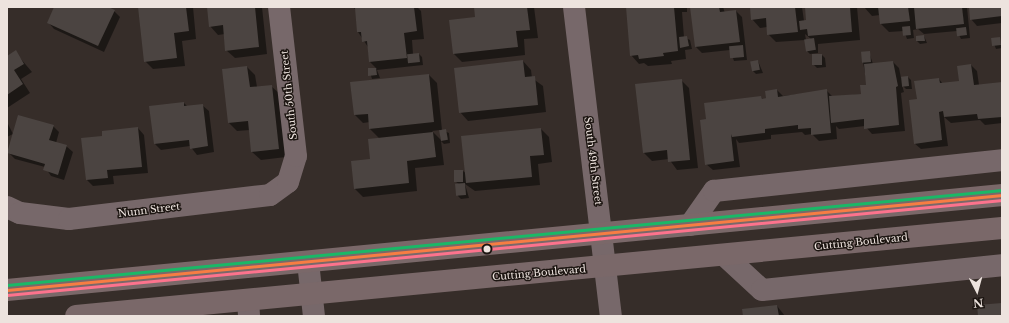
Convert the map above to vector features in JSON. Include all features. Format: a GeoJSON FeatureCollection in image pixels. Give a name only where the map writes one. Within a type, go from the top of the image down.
{"type":"FeatureCollection","features":[{"type":"Feature","properties":{"kind":"main road"},"geometry":{"type":"LineString","coordinates":[[7,290],[1002,195]]}},
{"type":"Feature","properties":{"kind":"main road","name":"Cutting Boulevard"},"geometry":{"type":"LineString","coordinates":[[76,316],[248,309],[312,294],[725,256],[1002,228]]}},
{"type":"Feature","properties":{"kind":"street","name":"South 50th Street"},"geometry":{"type":"LineString","coordinates":[[279,7],[296,156],[288,182]]}},
{"type":"Feature","properties":{"kind":"street","name":"South 49th Street"},"geometry":{"type":"LineString","coordinates":[[574,7],[611,316]]}},
{"type":"Feature","properties":{"kind":"street"},"geometry":{"type":"LineString","coordinates":[[690,225],[714,191],[1002,160]]}},
{"type":"Feature","properties":{"kind":"street","name":"Nunn Street"},"geometry":{"type":"LineString","coordinates":[[7,207],[20,213],[69,219],[270,195],[288,182]]}},
{"type":"Feature","properties":{"kind":"street"},"geometry":{"type":"LineString","coordinates":[[725,256],[762,290],[1002,265]]}},
{"type":"Feature","properties":{"kind":"street"},"geometry":{"type":"LineString","coordinates":[[308,262],[314,316]]}},
{"type":"Feature","properties":{"kind":"building"},"geometry":{"type":"Polygon","coordinates":[[[54,7],[108,7],[115,10],[98,46],[47,23],[54,7]]]}},
{"type":"Feature","properties":{"kind":"building"},"geometry":{"type":"Polygon","coordinates":[[[138,7],[186,7],[189,31],[174,33],[177,58],[144,62],[138,7]]]}},
{"type":"Feature","properties":{"kind":"building"},"geometry":{"type":"Polygon","coordinates":[[[207,7],[255,7],[259,47],[225,51],[223,25],[209,27],[207,7]]]}},
{"type":"Feature","properties":{"kind":"building"},"geometry":{"type":"Polygon","coordinates":[[[414,7],[417,31],[404,33],[407,58],[369,62],[367,41],[362,42],[361,32],[357,32],[355,8],[414,7]]]}},
{"type":"Feature","properties":{"kind":"building"},"geometry":{"type":"Polygon","coordinates":[[[474,7],[527,7],[530,30],[516,31],[518,47],[453,54],[449,20],[475,17],[474,7]]]}},
{"type":"Feature","properties":{"kind":"building"},"geometry":{"type":"Polygon","coordinates":[[[626,7],[674,7],[678,51],[663,53],[664,56],[639,59],[638,55],[630,56],[626,7]]]}},
{"type":"Feature","properties":{"kind":"building"},"geometry":{"type":"Polygon","coordinates":[[[690,7],[719,7],[720,12],[736,10],[740,42],[695,47],[690,7]]]}},
{"type":"Feature","properties":{"kind":"building"},"geometry":{"type":"Polygon","coordinates":[[[750,7],[795,7],[798,32],[767,35],[766,18],[751,20],[750,7]]]}},
{"type":"Feature","properties":{"kind":"building"},"geometry":{"type":"Polygon","coordinates":[[[805,7],[850,7],[852,32],[808,36],[807,29],[800,30],[799,21],[806,20],[805,7]]]}},
{"type":"Feature","properties":{"kind":"building"},"geometry":{"type":"Polygon","coordinates":[[[878,7],[908,7],[910,21],[880,24],[878,7]]]}},
{"type":"Feature","properties":{"kind":"building"},"geometry":{"type":"Polygon","coordinates":[[[914,7],[962,7],[964,24],[916,29],[914,7]]]}},
{"type":"Feature","properties":{"kind":"building"},"geometry":{"type":"Polygon","coordinates":[[[969,7],[1002,7],[1002,16],[970,20],[969,7]]]}},
{"type":"Feature","properties":{"kind":"building"},"geometry":{"type":"Polygon","coordinates":[[[910,26],[911,35],[903,36],[902,27],[910,26]]]}},
{"type":"Feature","properties":{"kind":"building"},"geometry":{"type":"Polygon","coordinates":[[[966,27],[967,35],[957,36],[956,28],[966,27]]]}},
{"type":"Feature","properties":{"kind":"building"},"geometry":{"type":"Polygon","coordinates":[[[924,35],[925,41],[916,41],[916,36],[924,35]]]}},
{"type":"Feature","properties":{"kind":"building"},"geometry":{"type":"Polygon","coordinates":[[[687,36],[689,46],[680,48],[679,37],[687,36]]]}},
{"type":"Feature","properties":{"kind":"building"},"geometry":{"type":"Polygon","coordinates":[[[1000,37],[1001,45],[992,46],[991,38],[1000,37]]]}},
{"type":"Feature","properties":{"kind":"building"},"geometry":{"type":"Polygon","coordinates":[[[814,38],[816,50],[806,51],[804,40],[814,38]]]}},
{"type":"Feature","properties":{"kind":"building"},"geometry":{"type":"Polygon","coordinates":[[[743,45],[744,57],[730,58],[729,46],[743,45]]]}},
{"type":"Feature","properties":{"kind":"building"},"geometry":{"type":"Polygon","coordinates":[[[16,50],[24,64],[14,70],[23,84],[7,95],[7,56],[16,50]]]}},
{"type":"Feature","properties":{"kind":"building"},"geometry":{"type":"Polygon","coordinates":[[[870,51],[871,62],[862,63],[861,52],[870,51]]]}},
{"type":"Feature","properties":{"kind":"building"},"geometry":{"type":"Polygon","coordinates":[[[419,53],[420,62],[408,63],[407,54],[419,53]]]}},
{"type":"Feature","properties":{"kind":"building"},"geometry":{"type":"Polygon","coordinates":[[[812,54],[822,54],[822,65],[812,65],[812,54]]]}},
{"type":"Feature","properties":{"kind":"building"},"geometry":{"type":"Polygon","coordinates":[[[523,60],[525,77],[535,76],[538,105],[459,113],[454,68],[523,60]]]}},
{"type":"Feature","properties":{"kind":"building"},"geometry":{"type":"Polygon","coordinates":[[[758,60],[760,70],[752,71],[750,62],[758,60]]]}},
{"type":"Feature","properties":{"kind":"building"},"geometry":{"type":"Polygon","coordinates":[[[893,61],[898,86],[896,87],[899,125],[864,129],[864,119],[831,123],[829,96],[861,94],[860,85],[866,85],[864,64],[893,61]]]}},
{"type":"Feature","properties":{"kind":"building"},"geometry":{"type":"Polygon","coordinates":[[[971,64],[974,85],[1002,82],[1002,117],[978,119],[977,114],[944,117],[943,111],[939,112],[942,140],[914,144],[909,100],[917,99],[914,81],[939,78],[940,83],[959,81],[957,66],[971,64]]]}},
{"type":"Feature","properties":{"kind":"building"},"geometry":{"type":"Polygon","coordinates":[[[247,66],[250,87],[272,85],[279,149],[251,152],[248,121],[228,123],[222,69],[247,66]]]}},
{"type":"Feature","properties":{"kind":"building"},"geometry":{"type":"Polygon","coordinates":[[[368,68],[376,68],[377,75],[368,76],[368,68]]]}},
{"type":"Feature","properties":{"kind":"building"},"geometry":{"type":"Polygon","coordinates":[[[429,74],[434,122],[369,129],[368,114],[354,115],[350,82],[429,74]]]}},
{"type":"Feature","properties":{"kind":"building"},"geometry":{"type":"Polygon","coordinates":[[[908,76],[909,86],[902,87],[901,77],[908,76]]]}},
{"type":"Feature","properties":{"kind":"building"},"geometry":{"type":"Polygon","coordinates":[[[682,79],[690,160],[668,162],[667,150],[643,153],[635,84],[682,79]]]}},
{"type":"Feature","properties":{"kind":"building"},"geometry":{"type":"Polygon","coordinates":[[[777,89],[778,97],[827,89],[831,133],[811,135],[811,128],[798,129],[798,125],[765,129],[765,133],[732,137],[731,134],[734,161],[705,165],[700,120],[706,119],[704,103],[761,96],[762,99],[766,98],[765,91],[777,89]]]}},
{"type":"Feature","properties":{"kind":"building"},"geometry":{"type":"Polygon","coordinates":[[[184,102],[184,106],[203,104],[208,146],[190,149],[189,140],[154,144],[149,106],[184,102]]]}},
{"type":"Feature","properties":{"kind":"building"},"geometry":{"type":"Polygon","coordinates":[[[18,115],[54,125],[49,140],[67,145],[58,175],[43,170],[45,164],[7,153],[18,115]]]}},
{"type":"Feature","properties":{"kind":"building"},"geometry":{"type":"Polygon","coordinates":[[[138,127],[142,167],[107,170],[108,178],[86,180],[81,138],[102,136],[102,131],[138,127]]]}},
{"type":"Feature","properties":{"kind":"building"},"geometry":{"type":"Polygon","coordinates":[[[541,128],[544,155],[530,156],[532,177],[466,183],[461,136],[541,128]]]}},
{"type":"Feature","properties":{"kind":"building"},"geometry":{"type":"Polygon","coordinates":[[[446,129],[448,140],[441,141],[439,130],[446,129]]]}},
{"type":"Feature","properties":{"kind":"building"},"geometry":{"type":"Polygon","coordinates":[[[433,132],[436,157],[407,161],[409,183],[354,189],[351,161],[370,159],[368,139],[433,132]]]}},
{"type":"Feature","properties":{"kind":"building"},"geometry":{"type":"Polygon","coordinates":[[[454,170],[463,170],[463,182],[454,182],[454,170]]]}},
{"type":"Feature","properties":{"kind":"building"},"geometry":{"type":"Polygon","coordinates":[[[465,183],[466,195],[456,196],[455,184],[465,183]]]}},
{"type":"Feature","properties":{"kind":"building"},"geometry":{"type":"Polygon","coordinates":[[[1002,303],[1002,316],[978,316],[977,305],[1002,303]]]}},
{"type":"Feature","properties":{"kind":"building"},"geometry":{"type":"Polygon","coordinates":[[[777,305],[779,316],[743,316],[742,309],[777,305]]]}},
{"type":"Feature","properties":{"kind":"transit line"},"geometry":{"type":"LineString","coordinates":[[7,285],[1002,190]]}},
{"type":"Feature","properties":{"kind":"transit line"},"geometry":{"type":"LineString","coordinates":[[7,290],[1002,195]]}},
{"type":"Feature","properties":{"kind":"transit line"},"geometry":{"type":"LineString","coordinates":[[7,295],[1002,200]]}}]}
